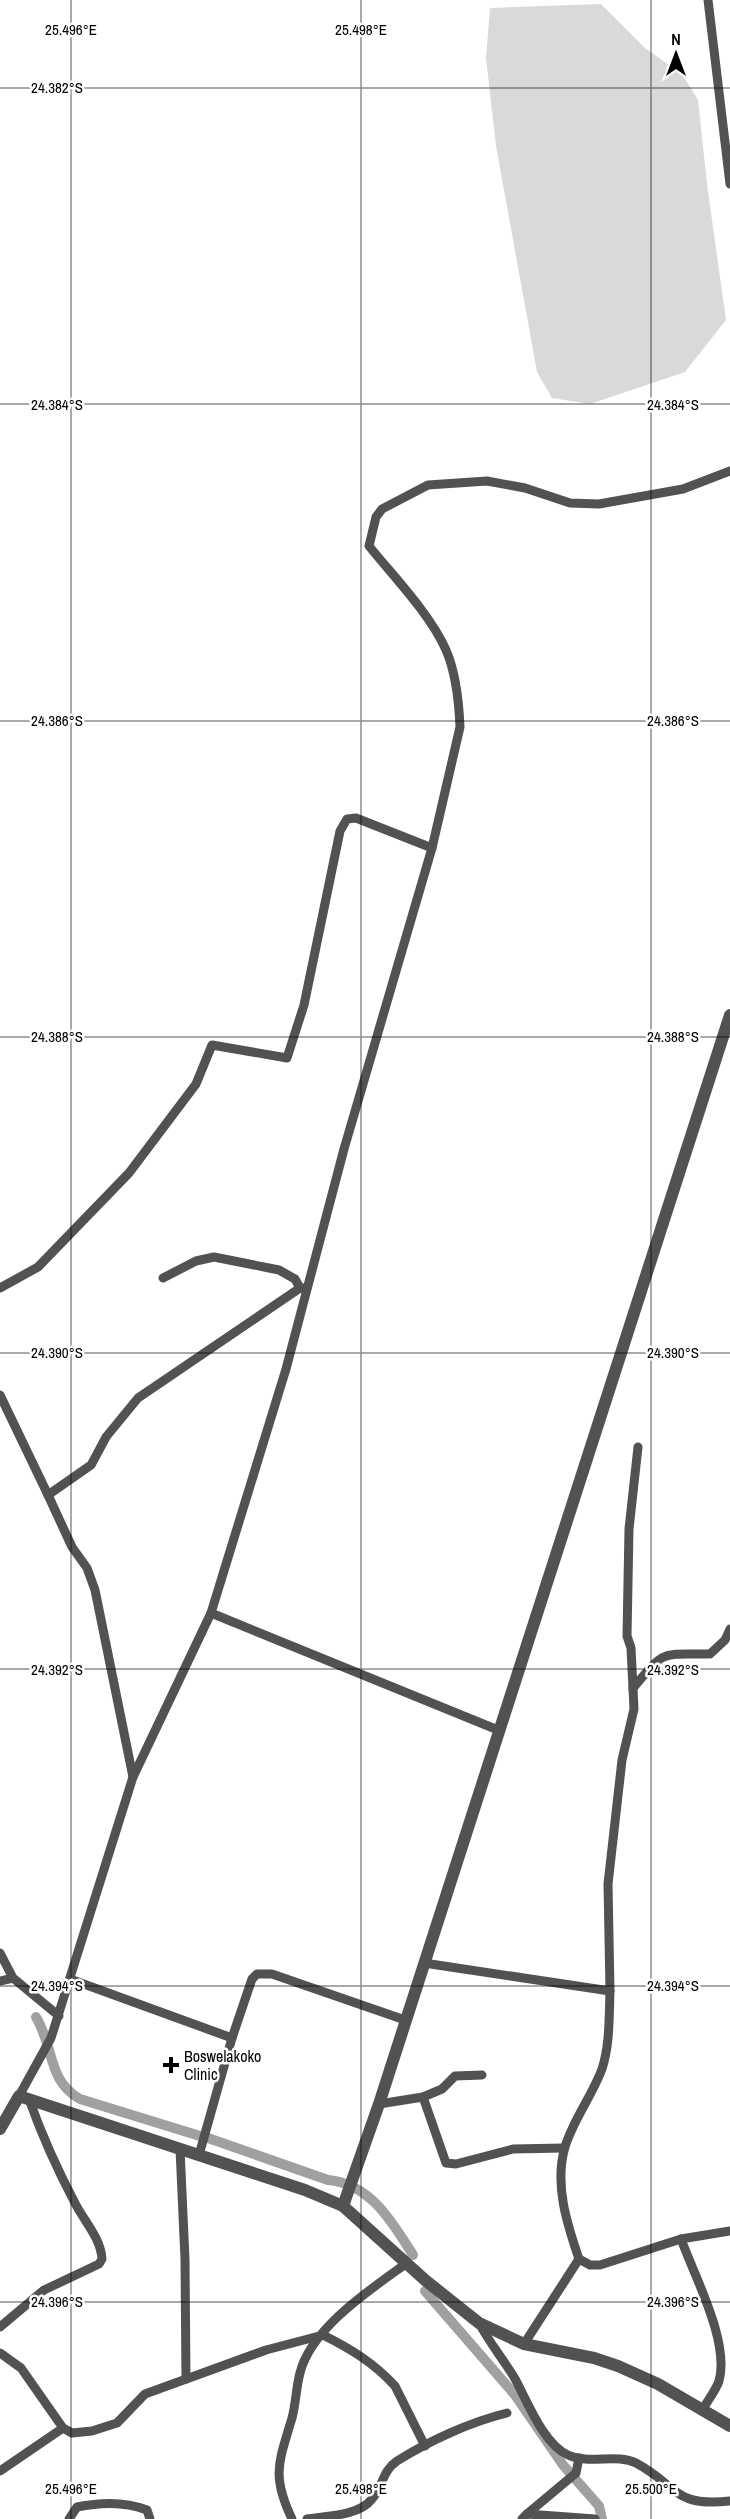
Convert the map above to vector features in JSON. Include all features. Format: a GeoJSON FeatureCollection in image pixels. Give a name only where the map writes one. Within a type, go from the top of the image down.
{"type":"FeatureCollection","features":[{"type":"Feature","properties":{"kind":"street"},"geometry":{"type":"LineString","coordinates":[[708,0],[730,184]]}},
{"type":"Feature","properties":{"kind":"street"},"geometry":{"type":"LineString","coordinates":[[0,2129],[24,2098],[51,2038],[133,1777],[211,1613],[286,1369],[304,1288],[432,848],[460,727],[459,708],[447,652],[435,630],[369,546],[376,517],[382,509],[428,485],[478,480],[525,488],[570,503],[599,504],[682,489],[730,471]]}},
{"type":"Feature","properties":{"kind":"street"},"geometry":{"type":"LineString","coordinates":[[0,1288],[38,1267],[129,1173],[196,1084],[212,1045],[287,1058],[304,1005],[340,831],[346,819],[356,818],[432,848]]}},
{"type":"Feature","properties":{"kind":"street"},"geometry":{"type":"LineString","coordinates":[[345,2200],[379,2104],[730,1015]]}},
{"type":"Feature","properties":{"kind":"street"},"geometry":{"type":"LineString","coordinates":[[163,1278],[196,1261],[214,1257],[279,1270],[296,1279],[304,1288]]}},
{"type":"Feature","properties":{"kind":"street"},"geometry":{"type":"LineString","coordinates":[[48,1495],[91,1466],[106,1437],[138,1398],[304,1288]]}},
{"type":"Feature","properties":{"kind":"street"},"geometry":{"type":"LineString","coordinates":[[0,1395],[72,1547],[87,1568],[95,1590],[133,1777]]}},
{"type":"Feature","properties":{"kind":"street"},"geometry":{"type":"LineString","coordinates":[[638,1447],[629,1528],[627,1636],[634,1709],[622,1760],[608,1884],[610,1991],[608,2042],[602,2069],[564,2148],[561,2169],[564,2217],[579,2259],[590,2265],[600,2265],[681,2239],[730,2231]]}},
{"type":"Feature","properties":{"kind":"street"},"geometry":{"type":"LineString","coordinates":[[211,1613],[498,1730]]}},
{"type":"Feature","properties":{"kind":"street"},"geometry":{"type":"LineString","coordinates":[[633,1688],[660,1656],[670,1653],[710,1654],[725,1641],[730,1629]]}},
{"type":"Feature","properties":{"kind":"street"},"geometry":{"type":"LineString","coordinates":[[0,1953],[13,1978],[59,2016]]}},
{"type":"Feature","properties":{"kind":"street"},"geometry":{"type":"LineString","coordinates":[[424,1963],[610,1991]]}},
{"type":"Feature","properties":{"kind":"street"},"geometry":{"type":"LineString","coordinates":[[199,2155],[232,2038],[252,1979],[262,1973],[405,2020]]}},
{"type":"Feature","properties":{"kind":"street"},"geometry":{"type":"LineString","coordinates":[[0,1981],[13,1978]]}},
{"type":"Feature","properties":{"kind":"street"},"geometry":{"type":"LineString","coordinates":[[69,1979],[232,2038]]}},
{"type":"Feature","properties":{"kind":"street"},"geometry":{"type":"LineString","coordinates":[[379,2104],[423,2097],[442,2089],[455,2076],[482,2075]]}},
{"type":"Feature","properties":{"kind":"street"},"geometry":{"type":"LineString","coordinates":[[423,2097],[446,2163],[456,2164],[513,2149],[564,2148]]}},
{"type":"Feature","properties":{"kind":"street"},"geometry":{"type":"LineString","coordinates":[[24,2098],[345,2200],[406,2263],[479,2323],[524,2344],[594,2358],[618,2366],[704,2409],[730,2426]]}},
{"type":"Feature","properties":{"kind":"street"},"geometry":{"type":"LineString","coordinates":[[0,2327],[44,2290],[99,2264],[102,2259],[98,2242],[76,2205],[24,2098]]}},
{"type":"Feature","properties":{"kind":"street"},"geometry":{"type":"LineString","coordinates":[[180,2149],[185,2259],[186,2379]]}},
{"type":"Feature","properties":{"kind":"street"},"geometry":{"type":"LineString","coordinates":[[681,2239],[718,2337],[721,2362],[719,2381],[704,2409]]}},
{"type":"Feature","properties":{"kind":"street"},"geometry":{"type":"LineString","coordinates":[[524,2344],[579,2259]]}},
{"type":"Feature","properties":{"kind":"street"},"geometry":{"type":"LineString","coordinates":[[292,2519],[280,2494],[280,2461],[295,2409],[300,2372],[309,2351],[352,2303],[406,2263]]}},
{"type":"Feature","properties":{"kind":"street"},"geometry":{"type":"LineString","coordinates":[[479,2323],[496,2354],[514,2377],[528,2406],[557,2447],[568,2455],[579,2458],[634,2462],[685,2499],[702,2504],[730,2501]]}},
{"type":"Feature","properties":{"kind":"street"},"geometry":{"type":"LineString","coordinates":[[0,2353],[21,2368],[63,2428],[72,2433],[92,2431],[117,2423],[145,2394],[266,2350],[323,2335],[355,2351],[388,2378],[395,2386],[425,2446]]}},
{"type":"Feature","properties":{"kind":"street"},"geometry":{"type":"LineString","coordinates":[[307,2519],[360,2508],[373,2499],[383,2476],[396,2462],[471,2424],[507,2413]]}},
{"type":"Feature","properties":{"kind":"street"},"geometry":{"type":"LineString","coordinates":[[0,2471],[63,2428]]}},
{"type":"Feature","properties":{"kind":"street"},"geometry":{"type":"LineString","coordinates":[[525,2517],[573,2476],[579,2458]]}},
{"type":"Feature","properties":{"kind":"street"},"geometry":{"type":"LineString","coordinates":[[69,2519],[77,2507],[125,2503],[147,2510],[150,2519]]}},
{"type":"Feature","properties":{"kind":"street"},"geometry":{"type":"LineString","coordinates":[[525,2517],[595,2519]]}},
{"type":"Feature","properties":{"kind":"shaded area"},"geometry":{"type":"Polygon","coordinates":[[[601,4],[645,48],[682,74],[698,100],[726,320],[685,372],[590,404],[552,398],[537,372],[496,146],[486,58],[490,8],[601,4]]]}},
{"type":"Feature","properties":{"kind":"waterway"},"geometry":{"type":"LineString","coordinates":[[36,2017],[62,2083],[80,2099],[200,2136]]}},
{"type":"Feature","properties":{"kind":"waterway"},"geometry":{"type":"LineString","coordinates":[[208,2138],[356,2189],[379,2207],[413,2255]]}},
{"type":"Feature","properties":{"kind":"waterway"},"geometry":{"type":"LineString","coordinates":[[425,2291],[515,2395],[563,2465],[599,2506],[602,2519]]}},
{"type":"Feature","properties":{"kind":"place","name":"Boswelakoko Clinic"},"geometry":{"type":"Point","coordinates":[171,2065]}}]}
